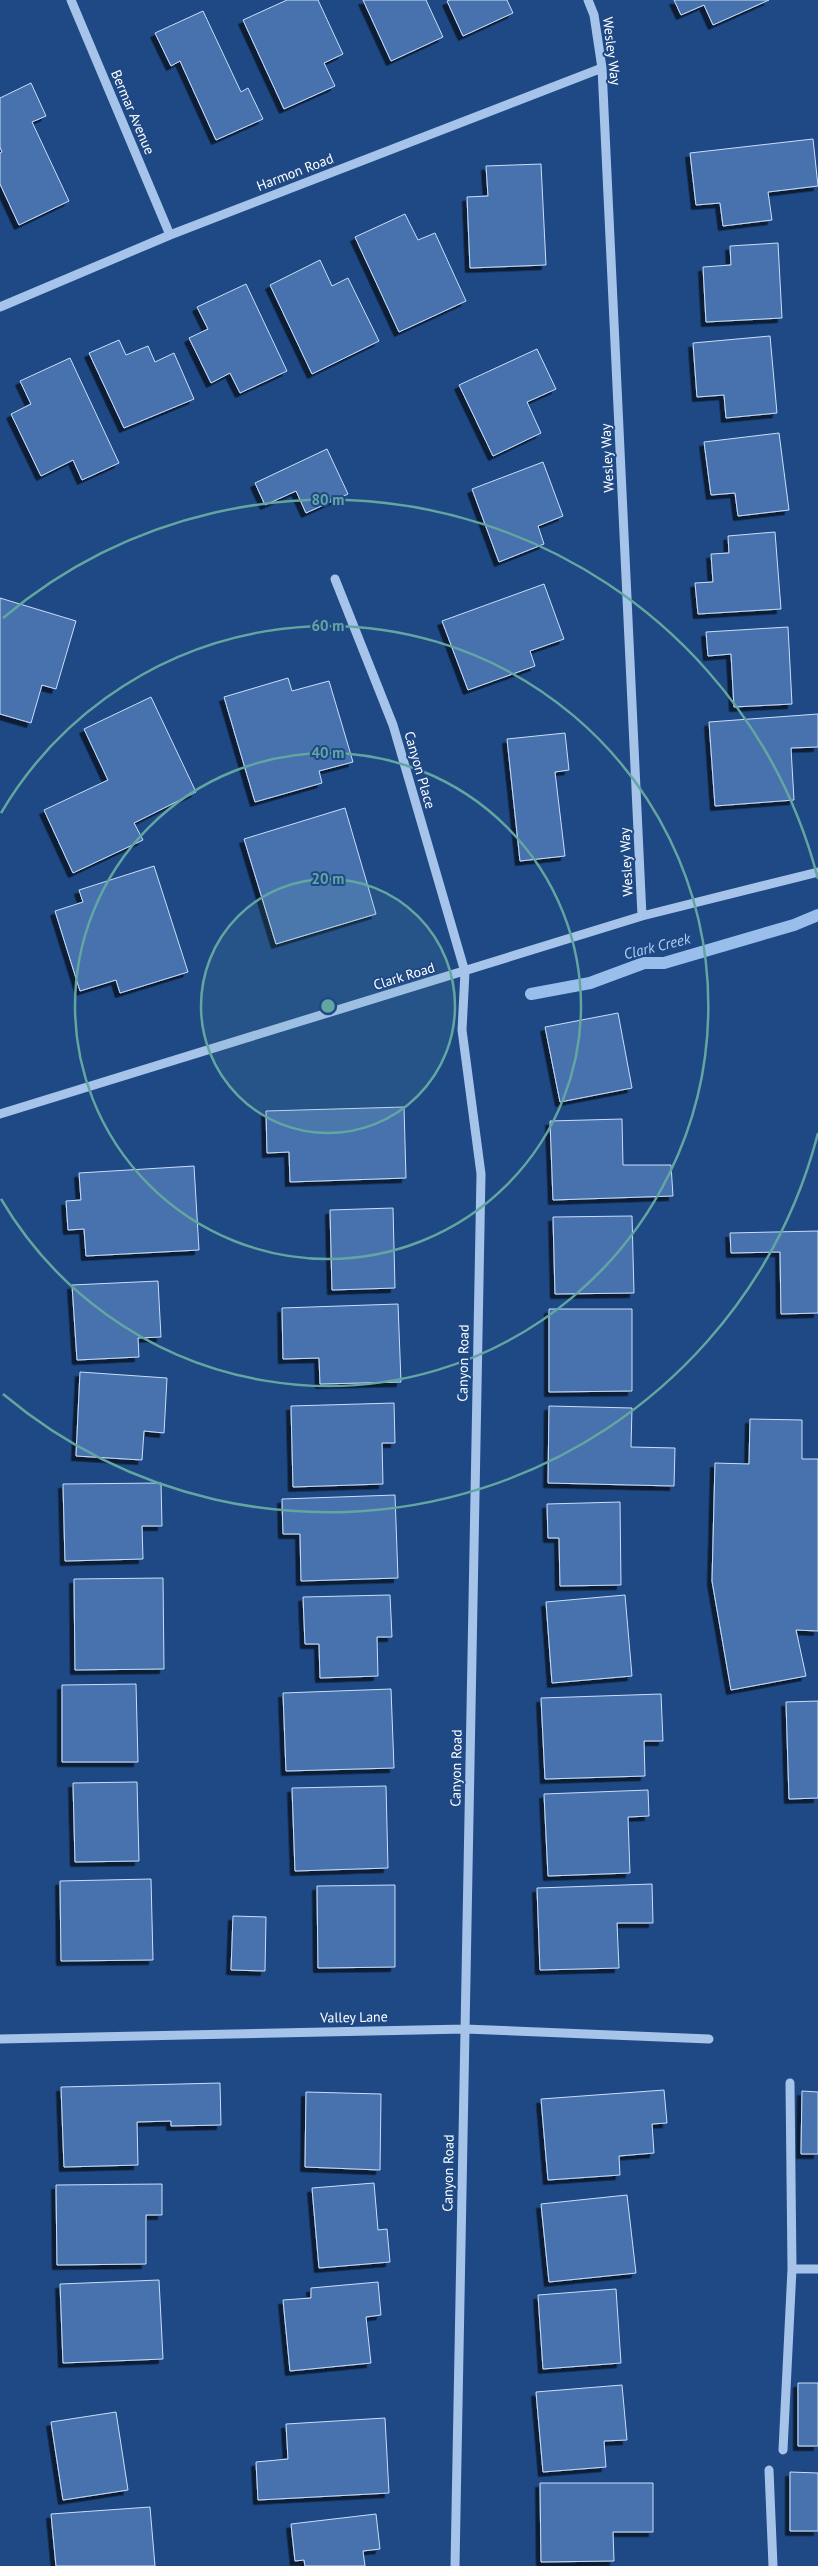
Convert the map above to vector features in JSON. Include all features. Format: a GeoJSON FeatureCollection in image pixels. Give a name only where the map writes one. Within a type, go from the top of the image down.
{"type":"FeatureCollection","features":[{"type":"Feature","properties":{"kind":"street","name":"Bermar Avenue"},"geometry":{"type":"LineString","coordinates":[[71,0],[170,235]]}},
{"type":"Feature","properties":{"kind":"street","name":"Wesley Way"},"geometry":{"type":"LineString","coordinates":[[588,0],[594,15],[602,68],[642,916]]}},
{"type":"Feature","properties":{"kind":"street","name":"Harmon Road"},"geometry":{"type":"LineString","coordinates":[[0,308],[170,235],[602,68]]}},
{"type":"Feature","properties":{"kind":"street","name":"Canyon Place"},"geometry":{"type":"LineString","coordinates":[[335,579],[393,725],[465,972]]}},
{"type":"Feature","properties":{"kind":"street","name":"Clark Road"},"geometry":{"type":"LineString","coordinates":[[0,1114],[642,916],[818,872]]}},
{"type":"Feature","properties":{"kind":"street","name":"Canyon Road"},"geometry":{"type":"LineString","coordinates":[[455,2566],[481,1174],[462,1030],[465,972]]}},
{"type":"Feature","properties":{"kind":"street","name":"Valley Lane"},"geometry":{"type":"LineString","coordinates":[[0,2039],[464,2029],[709,2039]]}},
{"type":"Feature","properties":{"kind":"street"},"geometry":{"type":"LineString","coordinates":[[783,2450],[792,2269],[790,2083]]}},
{"type":"Feature","properties":{"kind":"street"},"geometry":{"type":"LineString","coordinates":[[792,2269],[818,2269]]}},
{"type":"Feature","properties":{"kind":"street"},"geometry":{"type":"LineString","coordinates":[[769,2470],[773,2566]]}},
{"type":"Feature","properties":{"kind":"building"},"geometry":{"type":"Polygon","coordinates":[[[287,0],[318,0],[343,54],[324,63],[335,86],[284,109],[243,20],[287,0]]]}},
{"type":"Feature","properties":{"kind":"building"},"geometry":{"type":"Polygon","coordinates":[[[363,0],[426,0],[443,37],[391,61],[363,0]]]}},
{"type":"Feature","properties":{"kind":"building"},"geometry":{"type":"Polygon","coordinates":[[[507,0],[513,13],[463,36],[447,1],[507,0]]]}},
{"type":"Feature","properties":{"kind":"building"},"geometry":{"type":"Polygon","coordinates":[[[674,0],[769,0],[713,25],[704,5],[681,15],[674,0]]]}},
{"type":"Feature","properties":{"kind":"building"},"geometry":{"type":"Polygon","coordinates":[[[203,11],[241,92],[248,88],[263,119],[216,140],[180,61],[171,66],[155,33],[203,11]]]}},
{"type":"Feature","properties":{"kind":"building"},"geometry":{"type":"Polygon","coordinates":[[[31,83],[46,116],[32,122],[69,201],[19,225],[0,184],[0,153],[2,152],[0,147],[0,98],[31,83]]]}},
{"type":"Feature","properties":{"kind":"building"},"geometry":{"type":"Polygon","coordinates":[[[813,139],[818,186],[768,192],[772,220],[723,226],[720,203],[696,205],[690,153],[813,139]]]}},
{"type":"Feature","properties":{"kind":"building"},"geometry":{"type":"Polygon","coordinates":[[[541,164],[546,265],[470,268],[467,197],[488,196],[486,166],[541,164]]]}},
{"type":"Feature","properties":{"kind":"building"},"geometry":{"type":"Polygon","coordinates":[[[405,214],[418,240],[435,233],[466,301],[399,332],[355,237],[405,214]]]}},
{"type":"Feature","properties":{"kind":"building"},"geometry":{"type":"Polygon","coordinates":[[[778,243],[782,318],[706,322],[703,267],[731,265],[730,246],[778,243]]]}},
{"type":"Feature","properties":{"kind":"building"},"geometry":{"type":"Polygon","coordinates":[[[320,260],[332,286],[348,278],[379,341],[312,374],[270,285],[320,260]]]}},
{"type":"Feature","properties":{"kind":"building"},"geometry":{"type":"Polygon","coordinates":[[[246,284],[287,371],[240,393],[230,373],[211,383],[189,338],[208,329],[197,307],[246,284]]]}},
{"type":"Feature","properties":{"kind":"building"},"geometry":{"type":"Polygon","coordinates":[[[770,336],[777,413],[726,418],[724,395],[697,397],[693,343],[770,336]]]}},
{"type":"Feature","properties":{"kind":"building"},"geometry":{"type":"Polygon","coordinates":[[[119,340],[126,355],[148,346],[155,362],[174,353],[194,399],[124,428],[89,353],[119,340]]]}},
{"type":"Feature","properties":{"kind":"building"},"geometry":{"type":"Polygon","coordinates":[[[537,349],[556,389],[527,402],[541,433],[493,456],[459,385],[537,349]]]}},
{"type":"Feature","properties":{"kind":"building"},"geometry":{"type":"Polygon","coordinates":[[[70,358],[119,463],[82,480],[73,460],[41,476],[11,414],[31,404],[20,381],[70,358]]]}},
{"type":"Feature","properties":{"kind":"building"},"geometry":{"type":"Polygon","coordinates":[[[779,433],[789,510],[738,516],[735,493],[711,495],[704,442],[779,433]]]}},
{"type":"Feature","properties":{"kind":"building"},"geometry":{"type":"Polygon","coordinates":[[[327,449],[348,494],[306,513],[296,491],[265,505],[255,483],[327,449]]]}},
{"type":"Feature","properties":{"kind":"building"},"geometry":{"type":"Polygon","coordinates":[[[543,462],[563,516],[538,526],[544,544],[499,562],[472,489],[543,462]]]}},
{"type":"Feature","properties":{"kind":"building"},"geometry":{"type":"Polygon","coordinates":[[[775,532],[781,609],[698,614],[695,583],[713,582],[711,554],[729,553],[728,536],[775,532]]]}},
{"type":"Feature","properties":{"kind":"building"},"geometry":{"type":"Polygon","coordinates":[[[544,584],[564,639],[530,651],[535,666],[468,690],[442,621],[544,584]]]}},
{"type":"Feature","properties":{"kind":"building"},"geometry":{"type":"Polygon","coordinates":[[[0,598],[76,621],[56,689],[42,685],[31,723],[0,714],[0,598]]]}},
{"type":"Feature","properties":{"kind":"building"},"geometry":{"type":"Polygon","coordinates":[[[788,627],[792,704],[734,707],[731,654],[708,656],[706,632],[788,627]]]}},
{"type":"Feature","properties":{"kind":"building"},"geometry":{"type":"Polygon","coordinates":[[[288,678],[292,691],[329,681],[353,762],[319,771],[322,783],[255,802],[224,697],[288,678]]]}},
{"type":"Feature","properties":{"kind":"building"},"geometry":{"type":"Polygon","coordinates":[[[151,697],[196,792],[134,823],[143,840],[73,873],[44,810],[108,780],[84,729],[151,697]]]}},
{"type":"Feature","properties":{"kind":"building"},"geometry":{"type":"Polygon","coordinates":[[[818,714],[818,747],[791,748],[794,800],[715,806],[709,722],[818,714]]]}},
{"type":"Feature","properties":{"kind":"building"},"geometry":{"type":"Polygon","coordinates":[[[565,733],[569,770],[555,772],[565,856],[520,861],[507,739],[565,733]]]}},
{"type":"Feature","properties":{"kind":"building"},"geometry":{"type":"Polygon","coordinates":[[[345,808],[376,914],[276,944],[244,839],[345,808]]]}},
{"type":"Feature","properties":{"kind":"building"},"geometry":{"type":"Polygon","coordinates":[[[154,866],[188,972],[120,993],[116,980],[80,991],[55,911],[83,902],[79,890],[154,866]]]}},
{"type":"Feature","properties":{"kind":"building"},"geometry":{"type":"Polygon","coordinates":[[[618,1013],[632,1088],[560,1102],[545,1027],[618,1013]]]}},
{"type":"Feature","properties":{"kind":"building"},"geometry":{"type":"Polygon","coordinates":[[[404,1107],[406,1178],[290,1182],[289,1152],[267,1153],[266,1111],[404,1107]]]}},
{"type":"Feature","properties":{"kind":"building"},"geometry":{"type":"Polygon","coordinates":[[[622,1119],[623,1165],[671,1165],[673,1196],[553,1200],[550,1121],[622,1119]]]}},
{"type":"Feature","properties":{"kind":"building"},"geometry":{"type":"Polygon","coordinates":[[[194,1166],[199,1250],[86,1256],[84,1229],[68,1230],[66,1201],[81,1200],[79,1173],[194,1166]]]}},
{"type":"Feature","properties":{"kind":"building"},"geometry":{"type":"Polygon","coordinates":[[[393,1208],[395,1288],[332,1290],[330,1210],[393,1208]]]}},
{"type":"Feature","properties":{"kind":"building"},"geometry":{"type":"Polygon","coordinates":[[[632,1216],[634,1293],[555,1294],[553,1217],[632,1216]]]}},
{"type":"Feature","properties":{"kind":"building"},"geometry":{"type":"Polygon","coordinates":[[[818,1231],[818,1313],[781,1314],[780,1252],[731,1253],[730,1233],[818,1231]]]}},
{"type":"Feature","properties":{"kind":"building"},"geometry":{"type":"Polygon","coordinates":[[[158,1281],[161,1337],[138,1338],[139,1357],[77,1360],[72,1285],[158,1281]]]}},
{"type":"Feature","properties":{"kind":"building"},"geometry":{"type":"Polygon","coordinates":[[[398,1304],[401,1382],[320,1384],[319,1358],[283,1359],[282,1308],[398,1304]]]}},
{"type":"Feature","properties":{"kind":"building"},"geometry":{"type":"Polygon","coordinates":[[[549,1309],[632,1309],[632,1391],[549,1392],[549,1309]]]}},
{"type":"Feature","properties":{"kind":"building"},"geometry":{"type":"Polygon","coordinates":[[[80,1372],[167,1378],[164,1433],[144,1431],[142,1460],[76,1456],[80,1372]]]}},
{"type":"Feature","properties":{"kind":"building"},"geometry":{"type":"Polygon","coordinates":[[[394,1403],[395,1443],[382,1443],[383,1484],[293,1487],[291,1406],[394,1403]]]}},
{"type":"Feature","properties":{"kind":"building"},"geometry":{"type":"Polygon","coordinates":[[[549,1406],[632,1408],[631,1447],[675,1448],[674,1486],[548,1483],[549,1406]]]}},
{"type":"Feature","properties":{"kind":"building"},"geometry":{"type":"Polygon","coordinates":[[[750,1419],[802,1420],[802,1459],[818,1459],[818,1631],[796,1630],[806,1676],[731,1690],[712,1581],[715,1463],[749,1464],[750,1419]]]}},
{"type":"Feature","properties":{"kind":"building"},"geometry":{"type":"Polygon","coordinates":[[[161,1483],[162,1526],[142,1526],[143,1559],[65,1561],[63,1484],[161,1483]]]}},
{"type":"Feature","properties":{"kind":"building"},"geometry":{"type":"Polygon","coordinates":[[[395,1495],[398,1578],[301,1581],[300,1534],[283,1534],[282,1499],[395,1495]]]}},
{"type":"Feature","properties":{"kind":"building"},"geometry":{"type":"Polygon","coordinates":[[[620,1502],[621,1585],[560,1586],[559,1538],[548,1538],[547,1504],[620,1502]]]}},
{"type":"Feature","properties":{"kind":"building"},"geometry":{"type":"Polygon","coordinates":[[[163,1578],[164,1669],[75,1670],[74,1579],[163,1578]]]}},
{"type":"Feature","properties":{"kind":"building"},"geometry":{"type":"Polygon","coordinates":[[[390,1595],[392,1637],[377,1637],[378,1676],[320,1678],[319,1644],[305,1644],[303,1597],[390,1595]]]}},
{"type":"Feature","properties":{"kind":"building"},"geometry":{"type":"Polygon","coordinates":[[[625,1595],[632,1676],[552,1683],[546,1602],[625,1595]]]}},
{"type":"Feature","properties":{"kind":"building"},"geometry":{"type":"Polygon","coordinates":[[[136,1684],[138,1762],[62,1762],[62,1685],[136,1684]]]}},
{"type":"Feature","properties":{"kind":"building"},"geometry":{"type":"Polygon","coordinates":[[[391,1689],[394,1768],[286,1771],[283,1693],[391,1689]]]}},
{"type":"Feature","properties":{"kind":"building"},"geometry":{"type":"Polygon","coordinates":[[[661,1694],[663,1741],[644,1741],[645,1776],[545,1779],[541,1698],[661,1694]]]}},
{"type":"Feature","properties":{"kind":"building"},"geometry":{"type":"Polygon","coordinates":[[[818,1701],[818,1798],[789,1799],[786,1702],[818,1701]]]}},
{"type":"Feature","properties":{"kind":"building"},"geometry":{"type":"Polygon","coordinates":[[[137,1782],[139,1861],[75,1862],[73,1783],[137,1782]]]}},
{"type":"Feature","properties":{"kind":"building"},"geometry":{"type":"Polygon","coordinates":[[[386,1786],[388,1868],[295,1871],[292,1788],[386,1786]]]}},
{"type":"Feature","properties":{"kind":"building"},"geometry":{"type":"Polygon","coordinates":[[[648,1790],[649,1816],[628,1817],[630,1873],[548,1876],[544,1794],[648,1790]]]}},
{"type":"Feature","properties":{"kind":"building"},"geometry":{"type":"Polygon","coordinates":[[[151,1879],[153,1960],[61,1961],[60,1881],[151,1879]]]}},
{"type":"Feature","properties":{"kind":"building"},"geometry":{"type":"Polygon","coordinates":[[[652,1884],[653,1923],[617,1923],[619,1968],[540,1970],[537,1888],[652,1884]]]}},
{"type":"Feature","properties":{"kind":"building"},"geometry":{"type":"Polygon","coordinates":[[[395,1885],[395,1967],[318,1968],[317,1886],[395,1885]]]}},
{"type":"Feature","properties":{"kind":"building"},"geometry":{"type":"Polygon","coordinates":[[[233,1916],[266,1917],[265,1971],[231,1970],[233,1916]]]}},
{"type":"Feature","properties":{"kind":"building"},"geometry":{"type":"Polygon","coordinates":[[[220,2083],[221,2125],[171,2126],[171,2121],[137,2122],[138,2165],[64,2167],[61,2087],[220,2083]]]}},
{"type":"Feature","properties":{"kind":"building"},"geometry":{"type":"Polygon","coordinates":[[[664,2090],[667,2123],[652,2124],[654,2153],[619,2156],[620,2175],[548,2180],[541,2099],[664,2090]]]}},
{"type":"Feature","properties":{"kind":"building"},"geometry":{"type":"Polygon","coordinates":[[[802,2091],[818,2092],[818,2154],[801,2154],[802,2091]]]}},
{"type":"Feature","properties":{"kind":"building"},"geometry":{"type":"Polygon","coordinates":[[[306,2092],[381,2094],[380,2170],[305,2167],[306,2092]]]}},
{"type":"Feature","properties":{"kind":"building"},"geometry":{"type":"Polygon","coordinates":[[[374,2183],[378,2230],[387,2229],[390,2262],[319,2268],[312,2188],[374,2183]]]}},
{"type":"Feature","properties":{"kind":"building"},"geometry":{"type":"Polygon","coordinates":[[[162,2184],[162,2215],[146,2215],[146,2264],[57,2265],[56,2185],[162,2184]]]}},
{"type":"Feature","properties":{"kind":"building"},"geometry":{"type":"Polygon","coordinates":[[[627,2195],[636,2273],[549,2282],[541,2204],[627,2195]]]}},
{"type":"Feature","properties":{"kind":"building"},"geometry":{"type":"Polygon","coordinates":[[[159,2280],[163,2359],[63,2363],[60,2284],[159,2280]]]}},
{"type":"Feature","properties":{"kind":"building"},"geometry":{"type":"Polygon","coordinates":[[[378,2282],[381,2315],[366,2317],[371,2363],[290,2371],[283,2300],[311,2298],[311,2288],[378,2282]]]}},
{"type":"Feature","properties":{"kind":"building"},"geometry":{"type":"Polygon","coordinates":[[[616,2289],[621,2363],[543,2369],[538,2295],[616,2289]]]}},
{"type":"Feature","properties":{"kind":"building"},"geometry":{"type":"Polygon","coordinates":[[[798,2383],[818,2383],[818,2446],[798,2446],[798,2383]]]}},
{"type":"Feature","properties":{"kind":"building"},"geometry":{"type":"Polygon","coordinates":[[[622,2385],[627,2440],[604,2441],[606,2467],[543,2472],[536,2392],[622,2385]]]}},
{"type":"Feature","properties":{"kind":"building"},"geometry":{"type":"Polygon","coordinates":[[[116,2412],[128,2490],[63,2500],[51,2422],[116,2412]]]}},
{"type":"Feature","properties":{"kind":"building"},"geometry":{"type":"Polygon","coordinates":[[[385,2418],[389,2493],[258,2500],[256,2462],[288,2459],[286,2424],[385,2418]]]}},
{"type":"Feature","properties":{"kind":"building"},"geometry":{"type":"Polygon","coordinates":[[[790,2472],[818,2473],[818,2531],[790,2531],[790,2472]]]}},
{"type":"Feature","properties":{"kind":"building"},"geometry":{"type":"Polygon","coordinates":[[[540,2483],[653,2483],[653,2532],[613,2532],[614,2561],[541,2562],[540,2483]]]}},
{"type":"Feature","properties":{"kind":"building"},"geometry":{"type":"Polygon","coordinates":[[[150,2507],[155,2566],[56,2566],[51,2514],[150,2507]]]}},
{"type":"Feature","properties":{"kind":"building"},"geometry":{"type":"Polygon","coordinates":[[[376,2514],[380,2549],[363,2551],[365,2566],[305,2566],[304,2560],[295,2561],[291,2524],[376,2514]]]}},
{"type":"Feature","properties":{"kind":"waterway","name":"Clark Creek"},"geometry":{"type":"LineString","coordinates":[[531,994],[590,983],[644,963],[664,963],[794,925],[818,915]]}}]}
